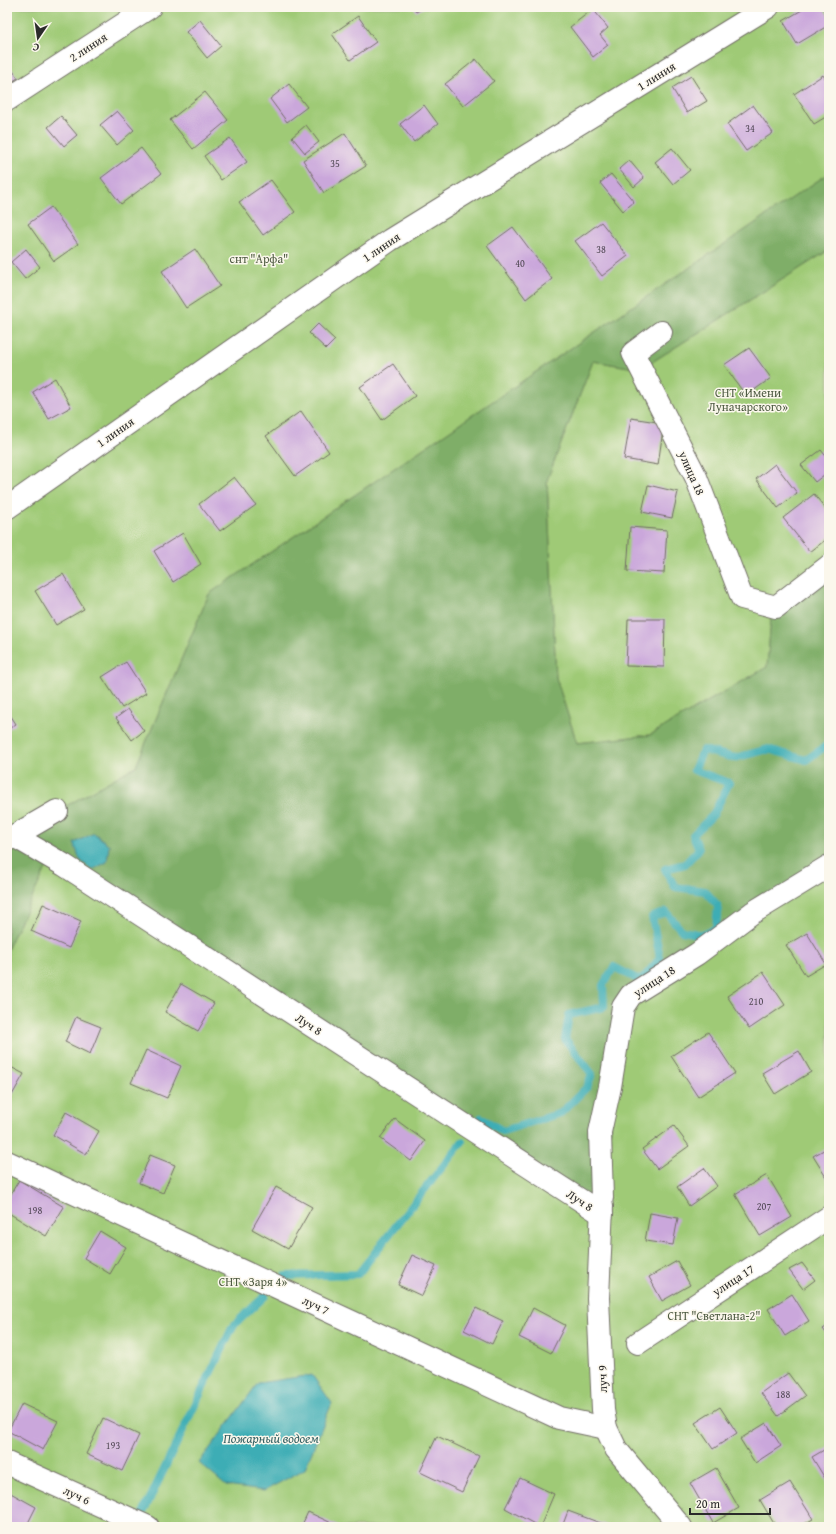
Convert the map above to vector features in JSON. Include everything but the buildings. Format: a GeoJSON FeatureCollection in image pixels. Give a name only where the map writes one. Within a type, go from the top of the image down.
{"type":"FeatureCollection","features":[{"type":"Feature","properties":{"kind":"street","name":"2 линия"},"geometry":{"type":"LineString","coordinates":[[7,100],[150,7]]}},
{"type":"Feature","properties":{"kind":"street","name":"1 линия"},"geometry":{"type":"LineString","coordinates":[[7,508],[390,240],[768,7]]}},
{"type":"Feature","properties":{"kind":"street","name":"улица 18"},"geometry":{"type":"LineString","coordinates":[[661,332],[633,353],[696,477],[742,598],[776,607],[829,566]]}},
{"type":"Feature","properties":{"kind":"street"},"geometry":{"type":"LineString","coordinates":[[11,838],[57,811]]}},
{"type":"Feature","properties":{"kind":"street","name":"Луч 8"},"geometry":{"type":"LineString","coordinates":[[11,838],[64,865],[602,1206]]}},
{"type":"Feature","properties":{"kind":"street","name":"улица 18"},"geometry":{"type":"LineString","coordinates":[[602,1206],[600,1132],[610,1087],[623,1007],[631,995],[697,954],[748,916],[829,866]]}},
{"type":"Feature","properties":{"kind":"street","name":"луч 7"},"geometry":{"type":"LineString","coordinates":[[7,1162],[559,1418],[606,1428]]}},
{"type":"Feature","properties":{"kind":"street","name":"луч 9"},"geometry":{"type":"LineString","coordinates":[[602,1206],[598,1298],[603,1410],[606,1428],[616,1449],[681,1527]]}},
{"type":"Feature","properties":{"kind":"street","name":"улица 17"},"geometry":{"type":"LineString","coordinates":[[638,1343],[829,1217]]}},
{"type":"Feature","properties":{"kind":"street","name":"луч 6"},"geometry":{"type":"LineString","coordinates":[[7,1463],[148,1527]]}},
{"type":"Feature","properties":{"kind":"green space","name":"снт \"Арфа\""},"geometry":{"type":"Polygon","coordinates":[[[7,7],[829,7],[829,173],[209,594],[136,766],[7,840],[7,7]]]}},
{"type":"Feature","properties":{"kind":"green space"},"geometry":{"type":"Polygon","coordinates":[[[829,173],[829,250],[641,369],[593,361],[547,480],[556,678],[577,743],[650,735],[767,667],[772,606],[829,566],[829,866],[623,1007],[602,1217],[51,858],[7,950],[7,840],[136,766],[209,594],[829,173]],[[93,833],[107,862],[109,845],[93,833]]]}},
{"type":"Feature","properties":{"kind":"green space","name":"СНТ «Имени Луначарского»"},"geometry":{"type":"Polygon","coordinates":[[[829,250],[829,566],[772,607],[767,667],[650,735],[577,743],[556,678],[547,480],[593,361],[641,369],[829,250]]]}},
{"type":"Feature","properties":{"kind":"green space","name":"СНТ «Заря 4»"},"geometry":{"type":"Polygon","coordinates":[[[51,857],[623,1007],[829,866],[829,1527],[7,1527],[7,950],[51,857]]]}},
{"type":"Feature","properties":{"kind":"water"},"geometry":{"type":"Polygon","coordinates":[[[94,833],[109,845],[107,862],[92,870],[80,860],[74,843],[94,833]]]}},
{"type":"Feature","properties":{"kind":"water","name":"Пожарный водоем"},"geometry":{"type":"Polygon","coordinates":[[[312,1375],[332,1403],[305,1469],[264,1491],[226,1486],[199,1463],[258,1383],[312,1375]]]}},
{"type":"Feature","properties":{"kind":"waterway"},"geometry":{"type":"LineString","coordinates":[[481,1118],[503,1131],[561,1113],[587,1087],[592,1074],[565,1039],[569,1015],[604,1007],[603,985],[614,967],[641,981],[660,958],[652,917],[666,912],[682,931],[703,935],[716,928],[718,906],[705,891],[675,887],[665,869],[685,864],[699,849],[693,835],[713,815],[729,783],[694,770],[703,750],[735,758],[768,749],[806,760],[829,744]]}},
{"type":"Feature","properties":{"kind":"waterway"},"geometry":{"type":"LineString","coordinates":[[286,1276],[358,1274],[462,1142]]}},
{"type":"Feature","properties":{"kind":"waterway"},"geometry":{"type":"LineString","coordinates":[[144,1511],[233,1326],[265,1296]]}},
{"type":"Feature","properties":{"kind":"park label","name":"СНТ \"Светлана-2\""},"geometry":{"type":"Point","coordinates":[714,1315]}}]}
